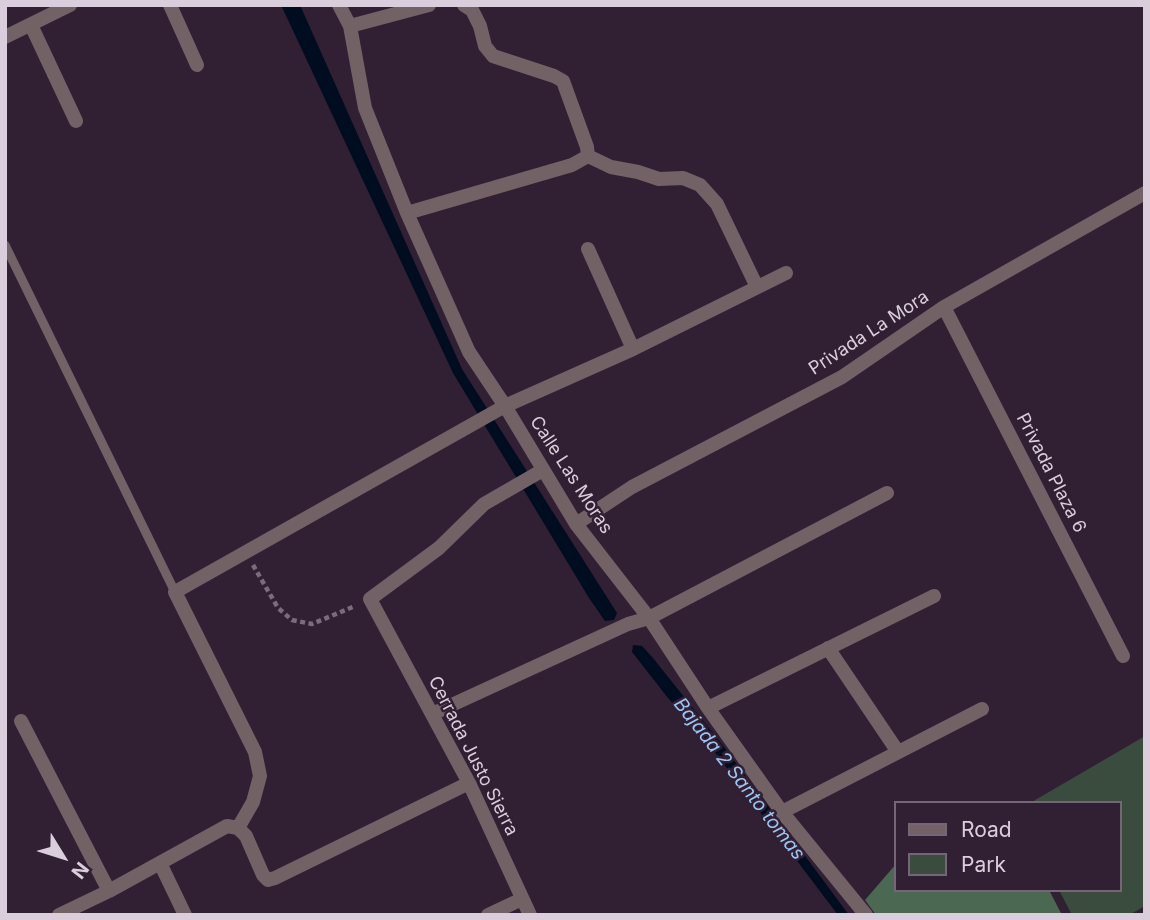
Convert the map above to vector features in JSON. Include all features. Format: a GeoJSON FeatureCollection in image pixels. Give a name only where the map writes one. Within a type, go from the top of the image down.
{"type":"FeatureCollection","features":[{"type":"Feature","properties":{"kind":"street"},"geometry":{"type":"LineString","coordinates":[[5,37],[70,5]]}},
{"type":"Feature","properties":{"kind":"street"},"geometry":{"type":"LineString","coordinates":[[170,5],[197,65]]}},
{"type":"Feature","properties":{"kind":"street","name":"Calle Las Moras"},"geometry":{"type":"LineString","coordinates":[[339,5],[350,26],[365,108],[407,213],[469,352],[576,524],[649,618],[708,708],[782,812],[866,915]]}},
{"type":"Feature","properties":{"kind":"street"},"geometry":{"type":"LineString","coordinates":[[350,26],[429,5]]}},
{"type":"Feature","properties":{"kind":"street"},"geometry":{"type":"LineString","coordinates":[[464,5],[472,10],[485,46],[493,56],[563,81],[588,156]]}},
{"type":"Feature","properties":{"kind":"street"},"geometry":{"type":"LineString","coordinates":[[31,25],[76,121]]}},
{"type":"Feature","properties":{"kind":"street"},"geometry":{"type":"LineString","coordinates":[[407,213],[572,165],[588,156]]}},
{"type":"Feature","properties":{"kind":"street"},"geometry":{"type":"LineString","coordinates":[[588,156],[611,167],[659,179],[682,178],[700,185],[717,204],[757,287]]}},
{"type":"Feature","properties":{"kind":"street","name":"Privada La Mora"},"geometry":{"type":"LineString","coordinates":[[576,524],[632,487],[842,377],[944,307],[1145,193]]}},
{"type":"Feature","properties":{"kind":"street"},"geometry":{"type":"LineString","coordinates":[[588,249],[633,349]]}},
{"type":"Feature","properties":{"kind":"street"},"geometry":{"type":"LineString","coordinates":[[238,828],[253,802],[260,776],[254,752],[175,592],[505,406],[633,349],[786,273]]}},
{"type":"Feature","properties":{"kind":"street","name":"Privada Plaza 6"},"geometry":{"type":"LineString","coordinates":[[944,307],[1123,656]]}},
{"type":"Feature","properties":{"kind":"street"},"geometry":{"type":"LineString","coordinates":[[370,599],[439,548],[484,504],[543,470]]}},
{"type":"Feature","properties":{"kind":"street"},"geometry":{"type":"LineString","coordinates":[[432,714],[628,624],[649,618],[887,493]]}},
{"type":"Feature","properties":{"kind":"street"},"geometry":{"type":"LineString","coordinates":[[708,708],[934,596]]}},
{"type":"Feature","properties":{"kind":"street","name":"Cerrada Justo Sierra"},"geometry":{"type":"LineString","coordinates":[[370,599],[469,783],[530,915]]}},
{"type":"Feature","properties":{"kind":"street"},"geometry":{"type":"LineString","coordinates":[[828,648],[898,752]]}},
{"type":"Feature","properties":{"kind":"street"},"geometry":{"type":"LineString","coordinates":[[782,812],[982,709]]}},
{"type":"Feature","properties":{"kind":"street"},"geometry":{"type":"LineString","coordinates":[[21,721],[109,891]]}},
{"type":"Feature","properties":{"kind":"street"},"geometry":{"type":"LineString","coordinates":[[59,915],[109,891],[227,826],[238,828],[246,836],[263,875],[268,880],[469,783]]}},
{"type":"Feature","properties":{"kind":"street"},"geometry":{"type":"LineString","coordinates":[[160,863],[185,915]]}},
{"type":"Feature","properties":{"kind":"street"},"geometry":{"type":"LineString","coordinates":[[488,915],[522,899]]}},
{"type":"Feature","properties":{"kind":"lane"},"geometry":{"type":"LineString","coordinates":[[5,245],[175,592]]}},
{"type":"Feature","properties":{"kind":"path"},"geometry":{"type":"LineString","coordinates":[[245,553],[278,608],[292,620],[312,624],[370,599]]}},
{"type":"Feature","properties":{"kind":"green space"},"geometry":{"type":"Polygon","coordinates":[[[1145,736],[1145,906],[1129,915],[1072,915],[1060,892],[1122,892],[1122,801],[1033,801],[1145,736]]]}},
{"type":"Feature","properties":{"kind":"green space"},"geometry":{"type":"Polygon","coordinates":[[[894,866],[894,892],[1050,892],[1062,915],[876,915],[865,900],[894,866]]]}},
{"type":"Feature","properties":{"kind":"water"},"geometry":{"type":"Polygon","coordinates":[[[281,5],[300,5],[462,369],[617,613],[614,620],[605,621],[589,598],[453,373],[281,5]]]}},
{"type":"Feature","properties":{"kind":"water","name":"Bajada 2 Santo tomas"},"geometry":{"type":"Polygon","coordinates":[[[633,645],[642,646],[653,658],[724,747],[849,915],[838,915],[717,755],[632,652],[633,645]]]}}]}
